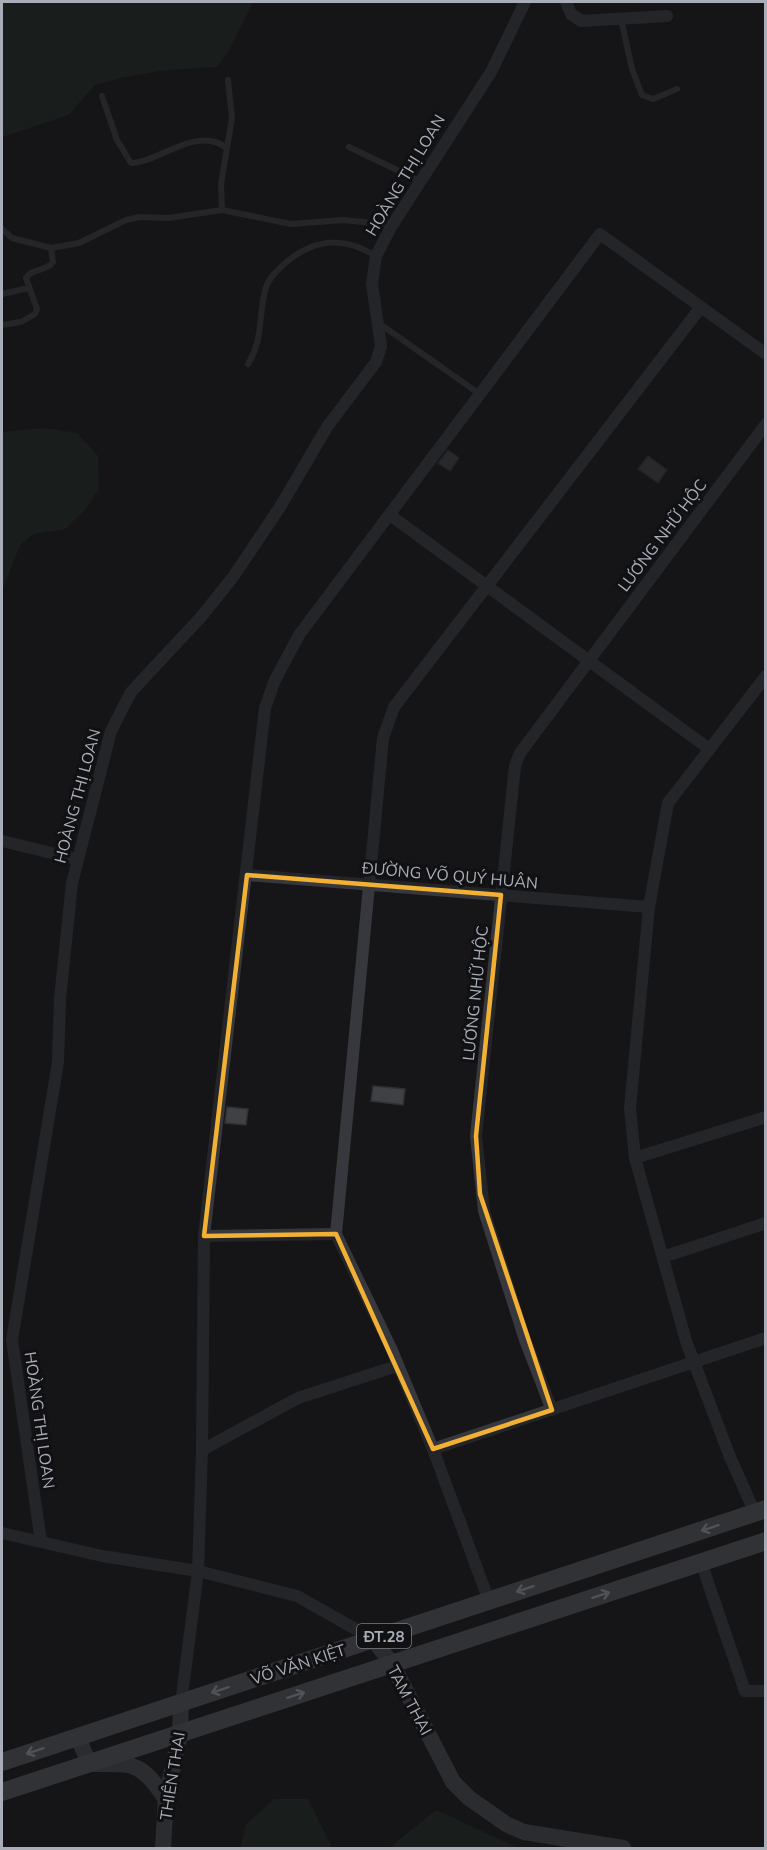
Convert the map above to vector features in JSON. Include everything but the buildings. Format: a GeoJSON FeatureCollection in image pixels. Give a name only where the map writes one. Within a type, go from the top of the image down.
{"type":"FeatureCollection","features":[{"type":"Feature","properties":{"kind":"main road","name":"VÕ VĂN KIỆT"},"geometry":{"type":"LineString","coordinates":[[2,1762],[760,1511]]}},
{"type":"Feature","properties":{"kind":"main road","name":"VÕ VĂN KIỆT"},"geometry":{"type":"LineString","coordinates":[[2,1792],[765,1541]]}},
{"type":"Feature","properties":{"kind":"street","name":"HOÀNG THỊ LOAN"},"geometry":{"type":"LineString","coordinates":[[41,1542],[12,1340],[58,1062],[60,999],[76,859],[111,731],[131,692],[201,616],[280,507],[327,427],[376,362],[381,346],[380,324],[372,284],[378,252],[393,224],[491,72],[525,2]]}},
{"type":"Feature","properties":{"kind":"street"},"geometry":{"type":"LineString","coordinates":[[566,2],[571,14],[581,21],[667,16]]}},
{"type":"Feature","properties":{"kind":"street"},"geometry":{"type":"LineString","coordinates":[[181,1702],[198,1571],[202,1450],[204,1236],[265,708],[275,680],[299,635],[481,396],[600,234],[765,354]]}},
{"type":"Feature","properties":{"kind":"street"},"geometry":{"type":"LineString","coordinates":[[489,1601],[433,1449],[336,1234],[367,885],[383,738],[394,707],[701,307]]}},
{"type":"Feature","properties":{"kind":"street","name":"LƯƠNG NHỮ HỘC"},"geometry":{"type":"LineString","coordinates":[[552,1410],[525,1340],[480,1194],[476,1136],[515,766],[520,753],[765,424]]}},
{"type":"Feature","properties":{"kind":"street"},"geometry":{"type":"LineString","coordinates":[[390,515],[708,748]]}},
{"type":"Feature","properties":{"kind":"street"},"geometry":{"type":"LineString","coordinates":[[760,1511],[730,1456],[694,1362],[635,1158],[630,1108],[649,907],[668,803],[765,675]]}},
{"type":"Feature","properties":{"kind":"street"},"geometry":{"type":"LineString","coordinates":[[2,842],[76,859]]}},
{"type":"Feature","properties":{"kind":"street","name":"ĐƯỜNG VÕ QUÝ HUÂN"},"geometry":{"type":"LineString","coordinates":[[247,875],[649,907]]}},
{"type":"Feature","properties":{"kind":"street"},"geometry":{"type":"LineString","coordinates":[[635,1158],[765,1117]]}},
{"type":"Feature","properties":{"kind":"street"},"geometry":{"type":"LineString","coordinates":[[663,1257],[765,1223]]}},
{"type":"Feature","properties":{"kind":"street"},"geometry":{"type":"LineString","coordinates":[[204,1236],[336,1234]]}},
{"type":"Feature","properties":{"kind":"street"},"geometry":{"type":"LineString","coordinates":[[433,1449],[765,1338]]}},
{"type":"Feature","properties":{"kind":"street"},"geometry":{"type":"LineString","coordinates":[[202,1450],[298,1398],[397,1366]]}},
{"type":"Feature","properties":{"kind":"street","name":"TAM THAI"},"geometry":{"type":"LineString","coordinates":[[2,1533],[102,1556],[198,1571],[297,1596],[373,1639],[392,1664],[453,1782],[469,1798],[506,1824],[524,1832],[623,1848]]}},
{"type":"Feature","properties":{"kind":"street"},"geometry":{"type":"LineString","coordinates":[[701,1562],[745,1691],[765,1691]]}},
{"type":"Feature","properties":{"kind":"street","name":"THIÊN THAI"},"geometry":{"type":"LineString","coordinates":[[163,1848],[166,1799],[180,1734],[181,1702]]}},
{"type":"Feature","properties":{"kind":"street"},"geometry":{"type":"LineString","coordinates":[[78,1737],[89,1764],[129,1764],[149,1774],[166,1799]]}},
{"type":"Feature","properties":{"kind":"lane"},"geometry":{"type":"LineString","coordinates":[[621,19],[638,90],[647,98],[653,99],[677,89]]}},
{"type":"Feature","properties":{"kind":"lane"},"geometry":{"type":"LineString","coordinates":[[222,210],[222,184],[232,118],[228,80]]}},
{"type":"Feature","properties":{"kind":"lane"},"geometry":{"type":"LineString","coordinates":[[102,96],[117,140],[131,163],[186,143],[215,142],[227,148]]}},
{"type":"Feature","properties":{"kind":"lane"},"geometry":{"type":"LineString","coordinates":[[349,147],[420,181]]}},
{"type":"Feature","properties":{"kind":"lane"},"geometry":{"type":"LineString","coordinates":[[2,229],[12,238],[51,248],[79,243],[126,220],[148,216],[168,218],[222,210],[291,224],[343,220],[393,224]]}},
{"type":"Feature","properties":{"kind":"lane"},"geometry":{"type":"LineString","coordinates":[[248,364],[259,340],[266,285],[274,273],[290,259],[303,250],[327,241],[354,244],[378,252]]}},
{"type":"Feature","properties":{"kind":"lane"},"geometry":{"type":"LineString","coordinates":[[2,325],[21,322],[35,314],[37,309],[29,288],[27,274],[53,262],[51,248]]}},
{"type":"Feature","properties":{"kind":"lane"},"geometry":{"type":"LineString","coordinates":[[2,294],[29,288]]}},
{"type":"Feature","properties":{"kind":"lane"},"geometry":{"type":"LineString","coordinates":[[380,324],[481,396]]}},
{"type":"Feature","properties":{"kind":"highlighted area"},"geometry":{"type":"Polygon","coordinates":[[[247,875],[501,895],[476,1136],[480,1194],[552,1410],[433,1449],[336,1234],[204,1236],[247,875]]]}},
{"type":"Feature","properties":{"kind":"shaded area"},"geometry":{"type":"Polygon","coordinates":[[[2,2],[253,2],[228,52],[217,67],[167,70],[124,77],[95,85],[68,115],[2,137],[2,2]]]}},
{"type":"Feature","properties":{"kind":"shaded area"},"geometry":{"type":"Polygon","coordinates":[[[44,428],[77,433],[98,456],[99,488],[86,509],[65,529],[33,534],[20,545],[2,591],[2,432],[44,428]]]}},
{"type":"Feature","properties":{"kind":"shaded area"},"geometry":{"type":"Polygon","coordinates":[[[274,1799],[308,1799],[332,1848],[240,1848],[246,1824],[274,1799]]]}},
{"type":"Feature","properties":{"kind":"shaded area"},"geometry":{"type":"Polygon","coordinates":[[[436,1810],[518,1848],[389,1848],[436,1810]]]}}]}
